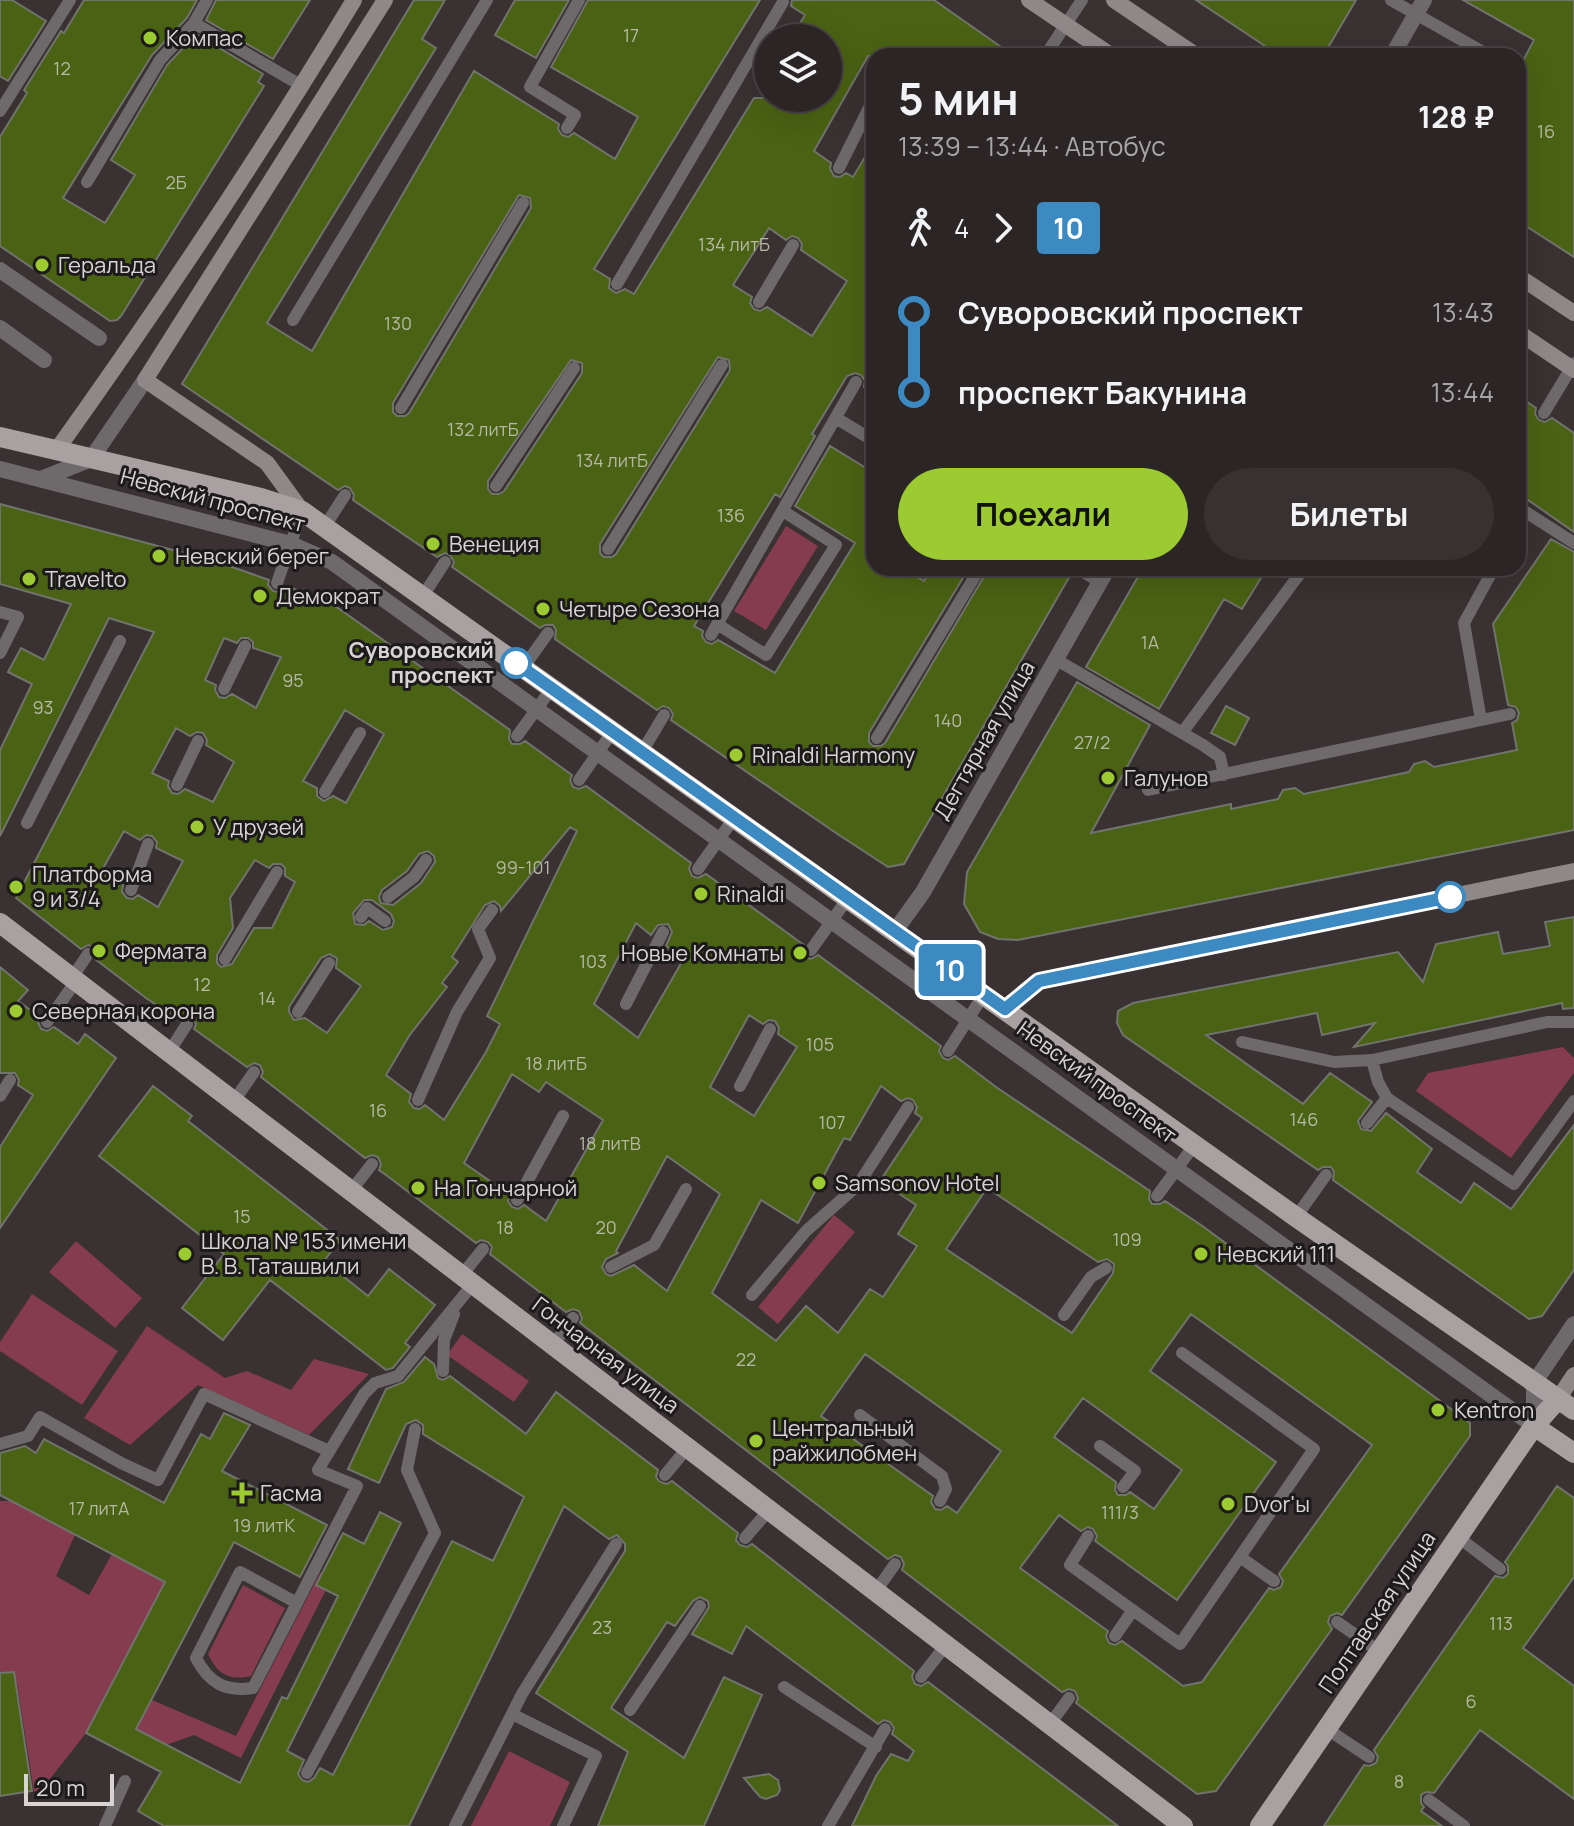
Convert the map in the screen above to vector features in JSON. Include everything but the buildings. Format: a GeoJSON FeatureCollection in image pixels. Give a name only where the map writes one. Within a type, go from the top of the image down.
{"type":"FeatureCollection","features":[{"type":"Feature","properties":{"kind":"main road"},"geometry":{"type":"LineString","coordinates":[[56,451],[140,334],[302,86],[354,0]]}},
{"type":"Feature","properties":{"kind":"main road"},"geometry":{"type":"LineString","coordinates":[[145,380],[385,0]]}},
{"type":"Feature","properties":{"kind":"main road"},"geometry":{"type":"LineString","coordinates":[[1029,0],[1100,48]]}},
{"type":"Feature","properties":{"kind":"main road"},"geometry":{"type":"LineString","coordinates":[[1114,0],[1185,48]]}},
{"type":"Feature","properties":{"kind":"main road"},"geometry":{"type":"LineString","coordinates":[[1526,281],[1574,313]]}},
{"type":"Feature","properties":{"kind":"main road"},"geometry":{"type":"LineString","coordinates":[[1526,337],[1573,367]]}},
{"type":"Feature","properties":{"kind":"main road","name":"Невский проспект"},"geometry":{"type":"LineString","coordinates":[[145,380],[267,463],[302,511]]}},
{"type":"Feature","properties":{"kind":"main road","name":"Невский проспект"},"geometry":{"type":"LineString","coordinates":[[0,437],[261,498],[302,511],[1296,1217],[1566,1405]]}},
{"type":"Feature","properties":{"kind":"main road"},"geometry":{"type":"LineString","coordinates":[[1005,1009],[1039,981],[1574,871]]}},
{"type":"Feature","properties":{"kind":"main road","name":"Гончарная улица"},"geometry":{"type":"LineString","coordinates":[[0,923],[1183,1826]]}},
{"type":"Feature","properties":{"kind":"main road","name":"Полтавская улица"},"geometry":{"type":"LineString","coordinates":[[1262,1825],[1534,1426],[1566,1405],[1574,1375]]}},
{"type":"Feature","properties":{"kind":"main road","name":"Невский проспект"},"geometry":{"type":"LineString","coordinates":[[1534,1426],[1574,1453]]}},
{"type":"Feature","properties":{"kind":"street"},"geometry":{"type":"LineString","coordinates":[[1397,48],[1420,7]]}},
{"type":"Feature","properties":{"kind":"street"},"geometry":{"type":"LineString","coordinates":[[0,270],[99,338]]}},
{"type":"Feature","properties":{"kind":"street"},"geometry":{"type":"LineString","coordinates":[[0,328],[44,360]]}},
{"type":"Feature","properties":{"kind":"street"},"geometry":{"type":"LineString","coordinates":[[41,479],[91,459],[145,380]]}},
{"type":"Feature","properties":{"kind":"street"},"geometry":{"type":"LineString","coordinates":[[41,479],[56,451]]}},
{"type":"Feature","properties":{"kind":"street","name":"Невский проспект"},"geometry":{"type":"LineString","coordinates":[[0,469],[291,544],[332,562],[1534,1426]]}},
{"type":"Feature","properties":{"kind":"street","name":"Дегтярная улица"},"geometry":{"type":"LineString","coordinates":[[895,931],[923,892],[1103,576]]}},
{"type":"Feature","properties":{"kind":"street"},"geometry":{"type":"LineString","coordinates":[[988,1033],[1005,1009]]}},
{"type":"Feature","properties":{"kind":"street"},"geometry":{"type":"LineString","coordinates":[[1534,1426],[1534,1383],[1574,1324]]}},
{"type":"Feature","properties":{"kind":"lane"},"geometry":{"type":"LineString","coordinates":[[0,111],[70,0]]}},
{"type":"Feature","properties":{"kind":"lane"},"geometry":{"type":"LineString","coordinates":[[87,182],[160,60],[194,23],[207,0]]}},
{"type":"Feature","properties":{"kind":"lane"},"geometry":{"type":"LineString","coordinates":[[293,320],[487,0]]}},
{"type":"Feature","properties":{"kind":"lane"},"geometry":{"type":"LineString","coordinates":[[567,128],[575,115],[530,87],[579,0]]}},
{"type":"Feature","properties":{"kind":"lane"},"geometry":{"type":"LineString","coordinates":[[1050,48],[1082,0]]}},
{"type":"Feature","properties":{"kind":"lane"},"geometry":{"type":"LineString","coordinates":[[1391,0],[1420,7],[1479,48]]}},
{"type":"Feature","properties":{"kind":"lane"},"geometry":{"type":"LineString","coordinates":[[617,284],[783,2]]}},
{"type":"Feature","properties":{"kind":"lane"},"geometry":{"type":"LineString","coordinates":[[194,23],[302,86]]}},
{"type":"Feature","properties":{"kind":"lane"},"geometry":{"type":"LineString","coordinates":[[839,168],[866,114]]}},
{"type":"Feature","properties":{"kind":"lane"},"geometry":{"type":"LineString","coordinates":[[401,408],[523,203]]}},
{"type":"Feature","properties":{"kind":"lane"},"geometry":{"type":"LineString","coordinates":[[759,302],[793,245]]}},
{"type":"Feature","properties":{"kind":"lane"},"geometry":{"type":"LineString","coordinates":[[608,549],[722,365]]}},
{"type":"Feature","properties":{"kind":"lane"},"geometry":{"type":"LineString","coordinates":[[1544,413],[1573,367]]}},
{"type":"Feature","properties":{"kind":"lane"},"geometry":{"type":"LineString","coordinates":[[496,486],[574,368]]}},
{"type":"Feature","properties":{"kind":"lane"},"geometry":{"type":"LineString","coordinates":[[783,511],[836,545],[766,655],[714,630],[856,382]]}},
{"type":"Feature","properties":{"kind":"lane"},"geometry":{"type":"LineString","coordinates":[[836,418],[866,436]]}},
{"type":"Feature","properties":{"kind":"lane"},"geometry":{"type":"LineString","coordinates":[[325,526],[345,495]]}},
{"type":"Feature","properties":{"kind":"lane"},"geometry":{"type":"LineString","coordinates":[[277,583],[302,511]]}},
{"type":"Feature","properties":{"kind":"lane"},"geometry":{"type":"LineString","coordinates":[[1526,517],[1574,543]]}},
{"type":"Feature","properties":{"kind":"lane"},"geometry":{"type":"LineString","coordinates":[[423,596],[445,562]]}},
{"type":"Feature","properties":{"kind":"lane"},"geometry":{"type":"LineString","coordinates":[[877,738],[975,576]]}},
{"type":"Feature","properties":{"kind":"lane"},"geometry":{"type":"LineString","coordinates":[[1182,733],[1298,576]]}},
{"type":"Feature","properties":{"kind":"lane"},"geometry":{"type":"LineString","coordinates":[[1481,720],[1464,623],[1490,576]]}},
{"type":"Feature","properties":{"kind":"lane"},"geometry":{"type":"LineString","coordinates":[[0,612],[18,617],[0,653]]}},
{"type":"Feature","properties":{"kind":"lane"},"geometry":{"type":"LineString","coordinates":[[523,668],[548,633]]}},
{"type":"Feature","properties":{"kind":"lane"},"geometry":{"type":"LineString","coordinates":[[27,823],[120,641]]}},
{"type":"Feature","properties":{"kind":"lane"},"geometry":{"type":"LineString","coordinates":[[224,689],[245,646]]}},
{"type":"Feature","properties":{"kind":"lane"},"geometry":{"type":"LineString","coordinates":[[1055,659],[1220,757],[1224,775]]}},
{"type":"Feature","properties":{"kind":"lane"},"geometry":{"type":"LineString","coordinates":[[517,736],[552,688]]}},
{"type":"Feature","properties":{"kind":"lane"},"geometry":{"type":"LineString","coordinates":[[1148,790],[1510,714]]}},
{"type":"Feature","properties":{"kind":"lane"},"geometry":{"type":"LineString","coordinates":[[642,752],[664,715]]}},
{"type":"Feature","properties":{"kind":"lane"},"geometry":{"type":"LineString","coordinates":[[579,780],[613,731]]}},
{"type":"Feature","properties":{"kind":"lane"},"geometry":{"type":"LineString","coordinates":[[325,792],[360,733]]}},
{"type":"Feature","properties":{"kind":"lane"},"geometry":{"type":"LineString","coordinates":[[177,785],[198,741]]}},
{"type":"Feature","properties":{"kind":"lane"},"geometry":{"type":"LineString","coordinates":[[698,869],[734,818]]}},
{"type":"Feature","properties":{"kind":"lane"},"geometry":{"type":"LineString","coordinates":[[131,890],[148,844]]}},
{"type":"Feature","properties":{"kind":"lane"},"geometry":{"type":"LineString","coordinates":[[388,897],[414,877],[426,860]]}},
{"type":"Feature","properties":{"kind":"lane"},"geometry":{"type":"LineString","coordinates":[[225,959],[277,872]]}},
{"type":"Feature","properties":{"kind":"lane"},"geometry":{"type":"LineString","coordinates":[[811,950],[848,898]]}},
{"type":"Feature","properties":{"kind":"lane"},"geometry":{"type":"LineString","coordinates":[[361,917],[367,908],[385,921]]}},
{"type":"Feature","properties":{"kind":"lane"},"geometry":{"type":"LineString","coordinates":[[418,1100],[457,1012],[490,958],[478,929],[492,910]]}},
{"type":"Feature","properties":{"kind":"lane"},"geometry":{"type":"LineString","coordinates":[[626,1004],[663,932]]}},
{"type":"Feature","properties":{"kind":"lane"},"geometry":{"type":"LineString","coordinates":[[47,1022],[88,954]]}},
{"type":"Feature","properties":{"kind":"lane"},"geometry":{"type":"LineString","coordinates":[[298,1012],[329,963]]}},
{"type":"Feature","properties":{"kind":"lane"},"geometry":{"type":"LineString","coordinates":[[948,1051],[984,994]]}},
{"type":"Feature","properties":{"kind":"lane"},"geometry":{"type":"LineString","coordinates":[[1242,1042],[1334,1062],[1372,1060],[1547,1022],[1574,1022]]}},
{"type":"Feature","properties":{"kind":"lane"},"geometry":{"type":"LineString","coordinates":[[169,1052],[187,1024]]}},
{"type":"Feature","properties":{"kind":"lane"},"geometry":{"type":"LineString","coordinates":[[740,1086],[770,1029]]}},
{"type":"Feature","properties":{"kind":"lane"},"geometry":{"type":"LineString","coordinates":[[1372,1060],[1378,1082],[1387,1098],[1514,1184],[1574,1101]]}},
{"type":"Feature","properties":{"kind":"lane"},"geometry":{"type":"LineString","coordinates":[[234,1101],[254,1072]]}},
{"type":"Feature","properties":{"kind":"lane"},"geometry":{"type":"LineString","coordinates":[[0,1096],[10,1080]]}},
{"type":"Feature","properties":{"kind":"lane"},"geometry":{"type":"LineString","coordinates":[[1367,1123],[1387,1098]]}},
{"type":"Feature","properties":{"kind":"lane"},"geometry":{"type":"LineString","coordinates":[[752,1295],[806,1231],[858,1185],[908,1107]]}},
{"type":"Feature","properties":{"kind":"lane"},"geometry":{"type":"LineString","coordinates":[[517,1200],[563,1116]]}},
{"type":"Feature","properties":{"kind":"lane"},"geometry":{"type":"LineString","coordinates":[[1157,1196],[1195,1144]]}},
{"type":"Feature","properties":{"kind":"lane"},"geometry":{"type":"LineString","coordinates":[[351,1191],[372,1164]]}},
{"type":"Feature","properties":{"kind":"lane"},"geometry":{"type":"LineString","coordinates":[[1296,1217],[1326,1175]]}},
{"type":"Feature","properties":{"kind":"lane"},"geometry":{"type":"LineString","coordinates":[[611,1267],[654,1245],[686,1189]]}},
{"type":"Feature","properties":{"kind":"lane"},"geometry":{"type":"LineString","coordinates":[[443,1371],[444,1340],[467,1279],[483,1249]]}},
{"type":"Feature","properties":{"kind":"lane"},"geometry":{"type":"LineString","coordinates":[[1064,1315],[1091,1277],[1106,1268]]}},
{"type":"Feature","properties":{"kind":"lane"},"geometry":{"type":"LineString","coordinates":[[297,1603],[240,1572],[196,1658],[205,1674],[220,1687],[238,1690],[253,1688],[297,1603],[357,1486],[318,1470],[364,1394],[375,1383],[398,1376],[458,1303]]}},
{"type":"Feature","properties":{"kind":"lane"},"geometry":{"type":"LineString","coordinates":[[553,1345],[573,1318]]}},
{"type":"Feature","properties":{"kind":"lane"},"geometry":{"type":"LineString","coordinates":[[1088,1536],[1070,1565],[1180,1644],[1314,1449],[1182,1353]]}},
{"type":"Feature","properties":{"kind":"lane"},"geometry":{"type":"LineString","coordinates":[[0,1444],[28,1436],[40,1417],[121,1463],[158,1480],[204,1394],[329,1451]]}},
{"type":"Feature","properties":{"kind":"lane"},"geometry":{"type":"LineString","coordinates":[[860,1415],[942,1476],[946,1489],[940,1501]]}},
{"type":"Feature","properties":{"kind":"lane"},"geometry":{"type":"LineString","coordinates":[[307,1773],[435,1533],[407,1470],[415,1429]]}},
{"type":"Feature","properties":{"kind":"lane"},"geometry":{"type":"LineString","coordinates":[[1100,1446],[1135,1471],[1123,1487]]}},
{"type":"Feature","properties":{"kind":"lane"},"geometry":{"type":"LineString","coordinates":[[665,1475],[688,1447]]}},
{"type":"Feature","properties":{"kind":"lane"},"geometry":{"type":"LineString","coordinates":[[745,1538],[769,1510]]}},
{"type":"Feature","properties":{"kind":"lane"},"geometry":{"type":"LineString","coordinates":[[1458,1537],[1500,1569]]}},
{"type":"Feature","properties":{"kind":"lane"},"geometry":{"type":"LineString","coordinates":[[455,1826],[512,1714],[616,1544]]}},
{"type":"Feature","properties":{"kind":"lane"},"geometry":{"type":"LineString","coordinates":[[1240,1557],[1274,1581]]}},
{"type":"Feature","properties":{"kind":"lane"},"geometry":{"type":"LineString","coordinates":[[876,1591],[895,1564]]}},
{"type":"Feature","properties":{"kind":"lane"},"geometry":{"type":"LineString","coordinates":[[630,1710],[700,1606]]}},
{"type":"Feature","properties":{"kind":"lane"},"geometry":{"type":"LineString","coordinates":[[1115,1636],[1133,1610]]}},
{"type":"Feature","properties":{"kind":"lane"},"geometry":{"type":"LineString","coordinates":[[1337,1622],[1380,1652]]}},
{"type":"Feature","properties":{"kind":"lane"},"geometry":{"type":"LineString","coordinates":[[921,1677],[946,1645]]}},
{"type":"Feature","properties":{"kind":"lane"},"geometry":{"type":"LineString","coordinates":[[784,1687],[876,1747]]}},
{"type":"Feature","properties":{"kind":"lane"},"geometry":{"type":"LineString","coordinates":[[1050,1724],[1069,1698]]}},
{"type":"Feature","properties":{"kind":"lane"},"geometry":{"type":"LineString","coordinates":[[512,1714],[596,1756],[563,1826]]}},
{"type":"Feature","properties":{"kind":"lane"},"geometry":{"type":"LineString","coordinates":[[828,1826],[885,1729]]}},
{"type":"Feature","properties":{"kind":"lane"},"geometry":{"type":"LineString","coordinates":[[1327,1729],[1369,1757]]}},
{"type":"Feature","properties":{"kind":"lane"},"geometry":{"type":"LineString","coordinates":[[105,1826],[125,1781]]}},
{"type":"Feature","properties":{"kind":"lane"},"geometry":{"type":"LineString","coordinates":[[1429,1800],[1464,1826]]}},
{"type":"Feature","properties":{"kind":"shaded area"},"geometry":{"type":"Polygon","coordinates":[[[786,526],[818,546],[766,630],[734,611],[786,526]]]}},
{"type":"Feature","properties":{"kind":"shaded area"},"geometry":{"type":"Polygon","coordinates":[[[1563,1047],[1574,1058],[1574,1073],[1511,1158],[1416,1091],[1428,1073],[1563,1047]]]}},
{"type":"Feature","properties":{"kind":"shaded area"},"geometry":{"type":"Polygon","coordinates":[[[834,1215],[855,1232],[778,1324],[758,1307],[834,1215]]]}},
{"type":"Feature","properties":{"kind":"shaded area"},"geometry":{"type":"Polygon","coordinates":[[[76,1241],[142,1298],[115,1328],[49,1272],[76,1241]]]}},
{"type":"Feature","properties":{"kind":"shaded area"},"geometry":{"type":"Polygon","coordinates":[[[32,1294],[118,1351],[82,1405],[0,1351],[0,1342],[32,1294]]]}},
{"type":"Feature","properties":{"kind":"shaded area"},"geometry":{"type":"Polygon","coordinates":[[[147,1326],[225,1378],[247,1371],[291,1390],[314,1359],[369,1374],[309,1435],[198,1385],[130,1445],[84,1418],[147,1326]]]}},
{"type":"Feature","properties":{"kind":"shaded area"},"geometry":{"type":"Polygon","coordinates":[[[462,1334],[529,1381],[514,1402],[447,1355],[462,1334]]]}},
{"type":"Feature","properties":{"kind":"shaded area"},"geometry":{"type":"Polygon","coordinates":[[[0,1501],[11,1501],[75,1535],[56,1576],[89,1595],[112,1554],[165,1582],[86,1733],[35,1798],[17,1683],[0,1684],[0,1501]]]}},
{"type":"Feature","properties":{"kind":"shaded area"},"geometry":{"type":"Polygon","coordinates":[[[320,1573],[332,1578],[241,1758],[194,1735],[141,1754],[124,1753],[152,1700],[236,1736],[320,1573]]]}},
{"type":"Feature","properties":{"kind":"shaded area"},"geometry":{"type":"Polygon","coordinates":[[[243,1585],[285,1608],[251,1676],[230,1677],[215,1667],[208,1654],[243,1585]]]}},
{"type":"Feature","properties":{"kind":"shaded area"},"geometry":{"type":"Polygon","coordinates":[[[509,1751],[570,1782],[550,1826],[471,1826],[509,1751]]]}},
{"type":"Feature","properties":{"kind":"bus line","name":"10"},"geometry":{"type":"LineString","coordinates":[[516,663],[1005,1009],[1039,981],[1450,897]]}},
{"type":"Feature","properties":{"kind":"place","name":"Компас"},"geometry":{"type":"Point","coordinates":[150,38]}},
{"type":"Feature","properties":{"kind":"place","name":"Геральда"},"geometry":{"type":"Point","coordinates":[42,265]}},
{"type":"Feature","properties":{"kind":"place","name":"Венеция"},"geometry":{"type":"Point","coordinates":[433,544]}},
{"type":"Feature","properties":{"kind":"place","name":"Невский берег"},"geometry":{"type":"Point","coordinates":[159,556]}},
{"type":"Feature","properties":{"kind":"place","name":"Travelto"},"geometry":{"type":"Point","coordinates":[29,579]}},
{"type":"Feature","properties":{"kind":"place","name":"Демократ"},"geometry":{"type":"Point","coordinates":[260,596]}},
{"type":"Feature","properties":{"kind":"place","name":"Четыре Сезона"},"geometry":{"type":"Point","coordinates":[543,609]}},
{"type":"Feature","properties":{"kind":"place","name":"Суворовский проспект"},"geometry":{"type":"Point","coordinates":[516,663]}},
{"type":"Feature","properties":{"kind":"place","name":"Rinaldi Harmony"},"geometry":{"type":"Point","coordinates":[736,755]}},
{"type":"Feature","properties":{"kind":"place","name":"Галунов"},"geometry":{"type":"Point","coordinates":[1108,778]}},
{"type":"Feature","properties":{"kind":"place","name":"У друзей"},"geometry":{"type":"Point","coordinates":[197,827]}},
{"type":"Feature","properties":{"kind":"place","name":"Платформа 9 и 3/4"},"geometry":{"type":"Point","coordinates":[16,887]}},
{"type":"Feature","properties":{"kind":"place","name":"Rinaldi"},"geometry":{"type":"Point","coordinates":[701,894]}},
{"type":"Feature","properties":{"kind":"place","name":"Фермата"},"geometry":{"type":"Point","coordinates":[99,951]}},
{"type":"Feature","properties":{"kind":"place","name":"Новые Комнаты"},"geometry":{"type":"Point","coordinates":[800,953]}},
{"type":"Feature","properties":{"kind":"place","name":"Северная корона"},"geometry":{"type":"Point","coordinates":[16,1011]}},
{"type":"Feature","properties":{"kind":"place","name":"Samsonov Hotel"},"geometry":{"type":"Point","coordinates":[819,1183]}},
{"type":"Feature","properties":{"kind":"place","name":"На Гончарной"},"geometry":{"type":"Point","coordinates":[418,1188]}},
{"type":"Feature","properties":{"kind":"place","name":"Школа № 153 имени В. В. Таташвили"},"geometry":{"type":"Point","coordinates":[185,1254]}},
{"type":"Feature","properties":{"kind":"place","name":"Невский 111"},"geometry":{"type":"Point","coordinates":[1201,1254]}},
{"type":"Feature","properties":{"kind":"place","name":"Kentron"},"geometry":{"type":"Point","coordinates":[1438,1410]}},
{"type":"Feature","properties":{"kind":"place","name":"Центральный райжилобмен"},"geometry":{"type":"Point","coordinates":[756,1441]}},
{"type":"Feature","properties":{"kind":"place","name":"Гасма"},"geometry":{"type":"Point","coordinates":[242,1493]}},
{"type":"Feature","properties":{"kind":"place","name":"Dvor'ы"},"geometry":{"type":"Point","coordinates":[1228,1504]}}]}
